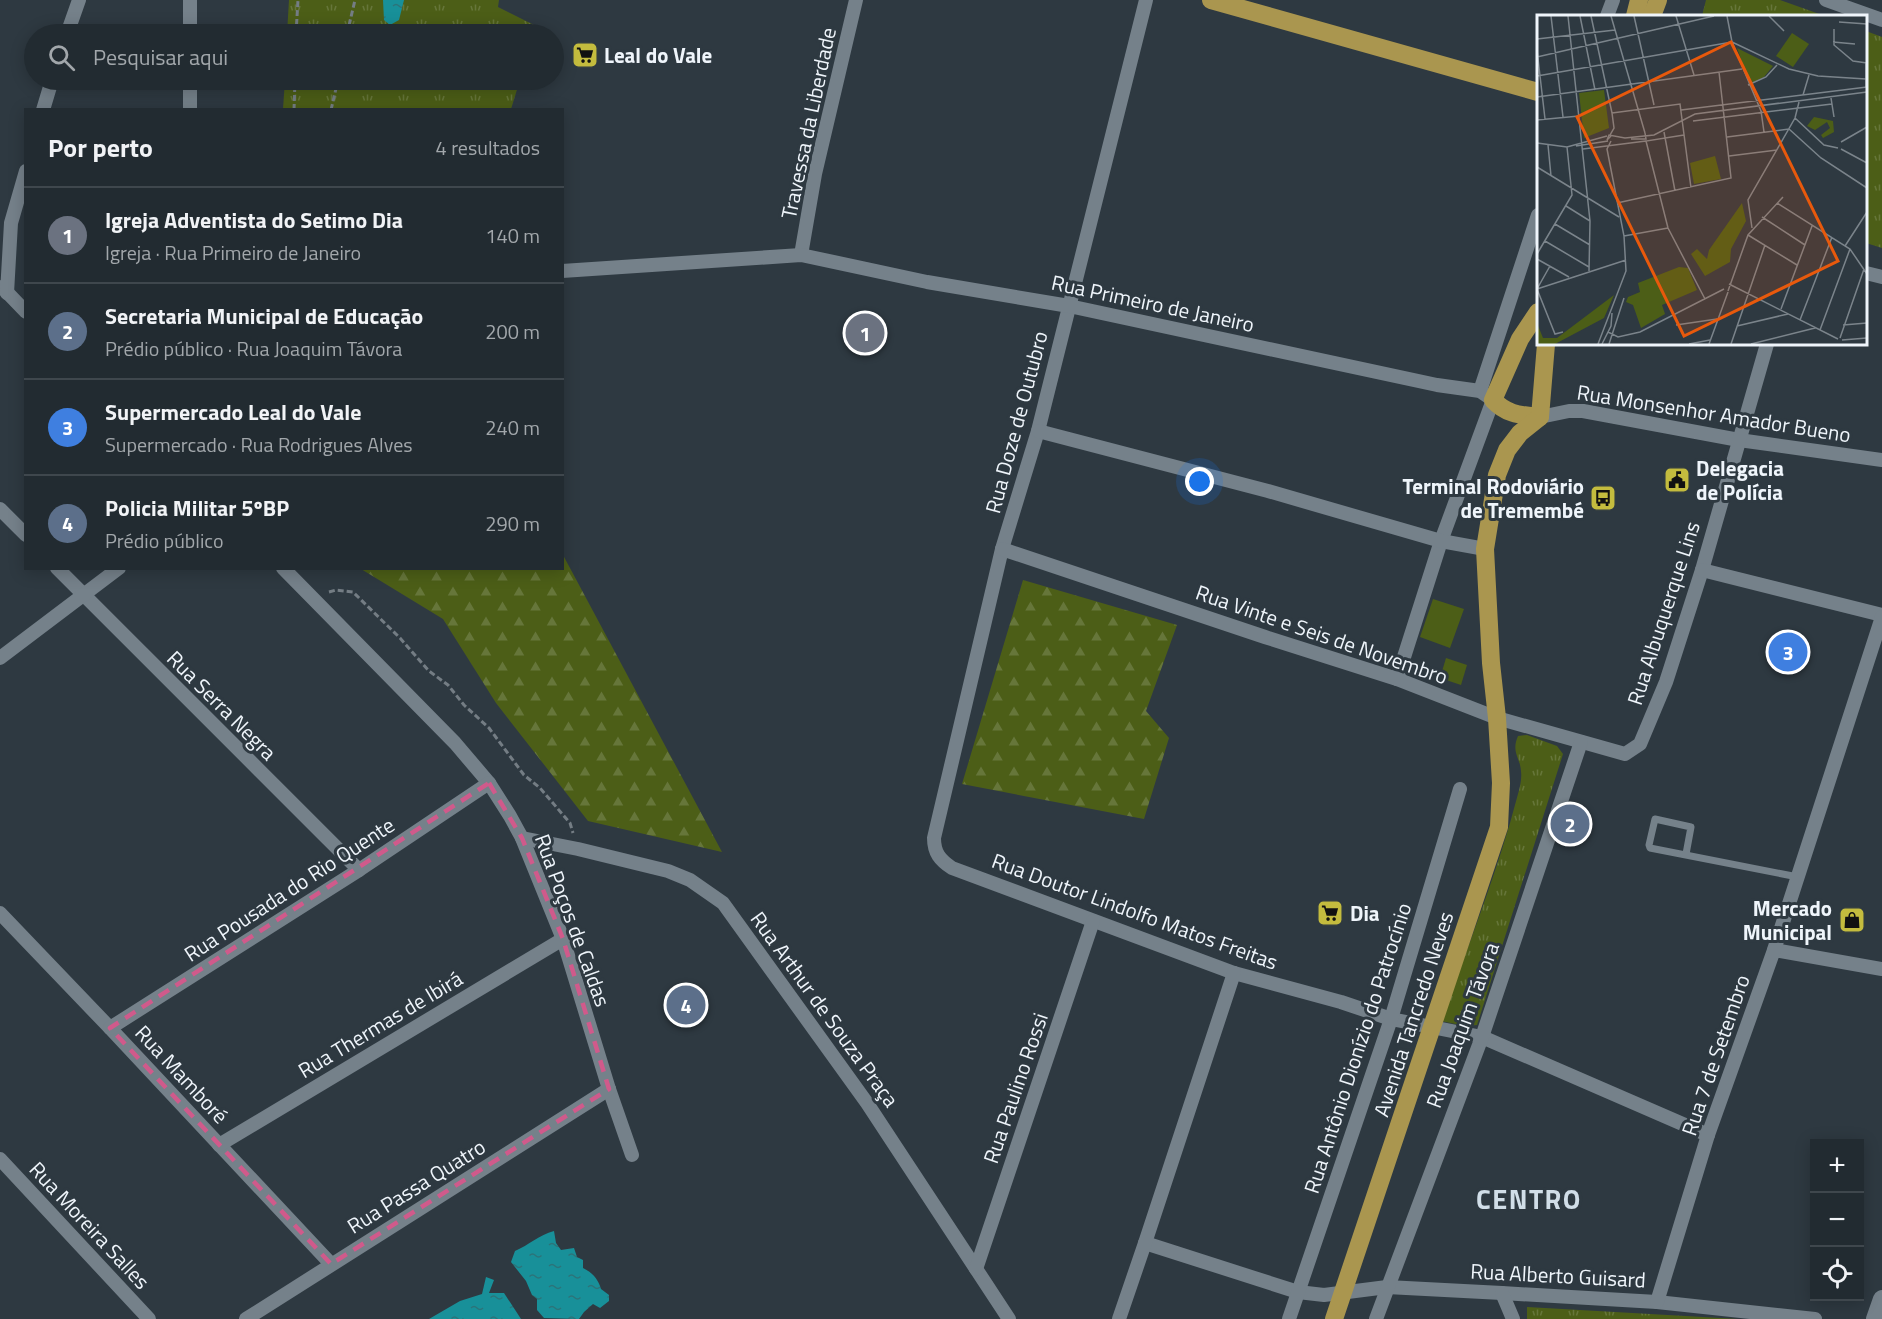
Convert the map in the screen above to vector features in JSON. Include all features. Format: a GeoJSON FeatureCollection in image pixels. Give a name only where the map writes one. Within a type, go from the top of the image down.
{"type":"FeatureCollection","features":[{"type":"Feature","properties":{"kind":"main road"},"geometry":{"type":"LineString","coordinates":[[1212,0],[1537,91]]}},
{"type":"Feature","properties":{"kind":"main road"},"geometry":{"type":"LineString","coordinates":[[1635,15],[1639,0]]}},
{"type":"Feature","properties":{"kind":"main road"},"geometry":{"type":"LineString","coordinates":[[1652,15],[1658,0]]}},
{"type":"Feature","properties":{"kind":"main road"},"geometry":{"type":"LineString","coordinates":[[1537,315],[1520,339],[1487,396],[1515,415],[1540,417],[1545,345]]}},
{"type":"Feature","properties":{"kind":"main road","name":"Avenida Tancredo Neves"},"geometry":{"type":"LineString","coordinates":[[1334,1319],[1499,827],[1501,783],[1485,549],[1497,475],[1507,450],[1520,433],[1540,417]]}},
{"type":"Feature","properties":{"kind":"street"},"geometry":{"type":"LineString","coordinates":[[71,24],[79,0]]}},
{"type":"Feature","properties":{"kind":"street"},"geometry":{"type":"LineString","coordinates":[[190,0],[190,24]]}},
{"type":"Feature","properties":{"kind":"street","name":"Travessa da Liberdade"},"geometry":{"type":"LineString","coordinates":[[801,255],[815,174],[856,0]]}},
{"type":"Feature","properties":{"kind":"street","name":"Rua Doze de Outubro"},"geometry":{"type":"LineString","coordinates":[[938,856],[934,848],[934,838],[1002,549],[1038,431],[1146,0]]}},
{"type":"Feature","properties":{"kind":"street"},"geometry":{"type":"LineString","coordinates":[[1607,15],[1613,0]]}},
{"type":"Feature","properties":{"kind":"street"},"geometry":{"type":"LineString","coordinates":[[1826,0],[1882,18]]}},
{"type":"Feature","properties":{"kind":"street"},"geometry":{"type":"LineString","coordinates":[[44,108],[49,90]]}},
{"type":"Feature","properties":{"kind":"street"},"geometry":{"type":"LineString","coordinates":[[190,90],[190,108]]}},
{"type":"Feature","properties":{"kind":"street"},"geometry":{"type":"LineString","coordinates":[[24,178],[10,223],[4,289],[24,310]]}},
{"type":"Feature","properties":{"kind":"street"},"geometry":{"type":"LineString","coordinates":[[1397,679],[1487,396],[1537,222]]}},
{"type":"Feature","properties":{"kind":"street"},"geometry":{"type":"LineString","coordinates":[[0,235],[10,223]]}},
{"type":"Feature","properties":{"kind":"street"},"geometry":{"type":"LineString","coordinates":[[564,271],[801,255]]}},
{"type":"Feature","properties":{"kind":"street","name":"Rua Primeiro de Janeiro"},"geometry":{"type":"LineString","coordinates":[[801,255],[927,282],[1069,306],[1487,396]]}},
{"type":"Feature","properties":{"kind":"street"},"geometry":{"type":"LineString","coordinates":[[1867,273],[1882,277]]}},
{"type":"Feature","properties":{"kind":"street","name":"Rua Albuquerque Lins"},"geometry":{"type":"LineString","coordinates":[[1630,752],[1640,744],[1666,681],[1702,570],[1767,345]]}},
{"type":"Feature","properties":{"kind":"street","name":"Rua Monsenhor Amador Bueno"},"geometry":{"type":"LineString","coordinates":[[1540,417],[1569,411],[1583,411],[1739,440],[1882,460]]}},
{"type":"Feature","properties":{"kind":"street"},"geometry":{"type":"LineString","coordinates":[[1038,431],[1268,491],[1441,541],[1485,549]]}},
{"type":"Feature","properties":{"kind":"street"},"geometry":{"type":"LineString","coordinates":[[0,509],[24,533]]}},
{"type":"Feature","properties":{"kind":"street","name":"Rua Vinte e Seis de Novembro"},"geometry":{"type":"LineString","coordinates":[[1002,549],[1397,679],[1497,718],[1620,754],[1630,752]]}},
{"type":"Feature","properties":{"kind":"street","name":"Rua Serra Negra"},"geometry":{"type":"LineString","coordinates":[[59,570],[359,870]]}},
{"type":"Feature","properties":{"kind":"street"},"geometry":{"type":"LineString","coordinates":[[0,658],[116,570]]}},
{"type":"Feature","properties":{"kind":"street","name":"Rua Poços de Caldas"},"geometry":{"type":"LineString","coordinates":[[285,570],[455,744],[489,783],[522,838],[563,939],[609,1089],[632,1155]]}},
{"type":"Feature","properties":{"kind":"street"},"geometry":{"type":"LineString","coordinates":[[1702,570],[1882,616]]}},
{"type":"Feature","properties":{"kind":"street","name":"Rua 7 de Setembro"},"geometry":{"type":"LineString","coordinates":[[1658,1302],[1708,1135],[1798,877],[1882,616]]}},
{"type":"Feature","properties":{"kind":"street","name":"Rua Joaquim Távora"},"geometry":{"type":"LineString","coordinates":[[1376,1319],[1482,1037],[1581,742]]}},
{"type":"Feature","properties":{"kind":"street","name":"Rua Pousada do Rio Quente"},"geometry":{"type":"LineString","coordinates":[[110,1028],[359,870],[489,783]]}},
{"type":"Feature","properties":{"kind":"street","name":"Rua Antônio Dionízio do Patrocínio"},"geometry":{"type":"LineString","coordinates":[[1289,1319],[1391,1018],[1460,789]]}},
{"type":"Feature","properties":{"kind":"street","name":"Rua Arthur de Souza Praça"},"geometry":{"type":"LineString","coordinates":[[522,838],[668,871],[690,880],[723,903],[867,1103],[1010,1319]]}},
{"type":"Feature","properties":{"kind":"street","name":"Rua Doutor Lindolfo Matos Freitas"},"geometry":{"type":"LineString","coordinates":[[938,856],[952,867],[1234,973],[1391,1018],[1482,1037],[1708,1135]]}},
{"type":"Feature","properties":{"kind":"street","name":"Rua Mamboré"},"geometry":{"type":"LineString","coordinates":[[0,914],[331,1264]]}},
{"type":"Feature","properties":{"kind":"street","name":"Rua Paulino Rossi"},"geometry":{"type":"LineString","coordinates":[[976,1269],[1093,921]]}},
{"type":"Feature","properties":{"kind":"street","name":"Rua Thermas de Ibirá"},"geometry":{"type":"LineString","coordinates":[[219,1145],[563,939]]}},
{"type":"Feature","properties":{"kind":"street"},"geometry":{"type":"LineString","coordinates":[[1773,951],[1882,969]]}},
{"type":"Feature","properties":{"kind":"street"},"geometry":{"type":"LineString","coordinates":[[1119,1319],[1146,1244],[1234,973]]}},
{"type":"Feature","properties":{"kind":"street","name":"Rua Passa Quatro"},"geometry":{"type":"LineString","coordinates":[[246,1319],[609,1089]]}},
{"type":"Feature","properties":{"kind":"street","name":"Rua Moreira Salles"},"geometry":{"type":"LineString","coordinates":[[0,1159],[149,1319]]}},
{"type":"Feature","properties":{"kind":"street","name":"Rua Alberto Guisard"},"geometry":{"type":"LineString","coordinates":[[1146,1244],[1298,1292],[1324,1295],[1387,1287],[1658,1302],[1815,1319]]}},
{"type":"Feature","properties":{"kind":"street"},"geometry":{"type":"LineString","coordinates":[[1502,1293],[1514,1319]]}},
{"type":"Feature","properties":{"kind":"street"},"geometry":{"type":"LineString","coordinates":[[1514,1319],[1526,1294]]}},
{"type":"Feature","properties":{"kind":"street"},"geometry":{"type":"LineString","coordinates":[[1875,1319],[1882,1299]]}},
{"type":"Feature","properties":{"kind":"lane"},"geometry":{"type":"LineString","coordinates":[[1686,854],[1691,827],[1655,819],[1649,847],[1798,877]]}},
{"type":"Feature","properties":{"kind":"path"},"geometry":{"type":"LineString","coordinates":[[297,24],[298,0]]}},
{"type":"Feature","properties":{"kind":"path"},"geometry":{"type":"LineString","coordinates":[[349,24],[355,0]]}},
{"type":"Feature","properties":{"kind":"path"},"geometry":{"type":"LineString","coordinates":[[294,108],[295,90]]}},
{"type":"Feature","properties":{"kind":"path"},"geometry":{"type":"LineString","coordinates":[[331,108],[336,90]]}},
{"type":"Feature","properties":{"kind":"path"},"geometry":{"type":"LineString","coordinates":[[311,597],[336,590],[353,592],[400,638],[429,671],[448,685],[464,705],[489,728],[524,775],[540,788],[570,823],[578,849]]}},
{"type":"Feature","properties":{"kind":"highlighted area"},"geometry":{"type":"Polygon","coordinates":[[[489,783],[522,838],[563,939],[609,1089],[331,1264],[110,1028],[489,783]]]}},
{"type":"Feature","properties":{"kind":"green space"},"geometry":{"type":"Polygon","coordinates":[[[289,0],[499,0],[498,7],[532,24],[288,24],[289,0]]]}},
{"type":"Feature","properties":{"kind":"green space"},"geometry":{"type":"Polygon","coordinates":[[[1706,0],[1780,0],[1822,15],[1702,15],[1706,0]]]}},
{"type":"Feature","properties":{"kind":"green space"},"geometry":{"type":"Polygon","coordinates":[[[1867,31],[1882,37],[1882,248],[1867,243],[1867,31]]]}},
{"type":"Feature","properties":{"kind":"green space"},"geometry":{"type":"Polygon","coordinates":[[[284,90],[517,90],[511,108],[283,108],[284,90]]]}},
{"type":"Feature","properties":{"kind":"green space"},"geometry":{"type":"Polygon","coordinates":[[[564,557],[722,852],[588,821],[496,703],[443,619],[363,570],[564,570],[564,557]]]}},
{"type":"Feature","properties":{"kind":"green space"},"geometry":{"type":"Polygon","coordinates":[[[1023,580],[1177,625],[1146,711],[1169,738],[1144,819],[962,784],[1023,580]]]}},
{"type":"Feature","properties":{"kind":"green space"},"geometry":{"type":"Polygon","coordinates":[[[1433,599],[1464,609],[1450,648],[1420,637],[1433,599]]]}},
{"type":"Feature","properties":{"kind":"green space"},"geometry":{"type":"Polygon","coordinates":[[[1446,658],[1467,665],[1461,685],[1440,678],[1446,658]]]}},
{"type":"Feature","properties":{"kind":"green space"},"geometry":{"type":"Polygon","coordinates":[[[1527,735],[1557,746],[1563,754],[1477,1025],[1465,1026],[1441,1021],[1510,823],[1521,780],[1515,746],[1518,736],[1527,735]]]}},
{"type":"Feature","properties":{"kind":"green space"},"geometry":{"type":"Polygon","coordinates":[[[1527,1307],[1738,1319],[1527,1319],[1527,1307]]]}},
{"type":"Feature","properties":{"kind":"water"},"geometry":{"type":"Polygon","coordinates":[[[383,0],[404,0],[399,20],[389,24],[384,20],[383,0]]]}},
{"type":"Feature","properties":{"kind":"water"},"geometry":{"type":"Polygon","coordinates":[[[554,1231],[556,1243],[561,1250],[574,1248],[577,1257],[583,1260],[583,1268],[597,1279],[601,1289],[609,1295],[609,1301],[600,1308],[593,1304],[579,1319],[544,1318],[537,1310],[537,1299],[511,1262],[515,1251],[554,1231]]]}},
{"type":"Feature","properties":{"kind":"water"},"geometry":{"type":"Polygon","coordinates":[[[486,1277],[494,1280],[489,1293],[504,1293],[521,1319],[429,1319],[460,1301],[482,1294],[486,1277]]]}},
{"type":"Feature","properties":{"kind":"place","name":"Leal do Vale"},"geometry":{"type":"Point","coordinates":[585,55]}},
{"type":"Feature","properties":{"kind":"place","name":"Igreja Adventista do Setimo Dia"},"geometry":{"type":"Point","coordinates":[865,333]}},
{"type":"Feature","properties":{"kind":"place","name":"Delegacia de Polícia"},"geometry":{"type":"Point","coordinates":[1677,480]}},
{"type":"Feature","properties":{"kind":"place","name":"Terminal Rodoviário de Tremembé"},"geometry":{"type":"Point","coordinates":[1603,498]}},
{"type":"Feature","properties":{"kind":"place","name":"Supermercado Leal do Vale"},"geometry":{"type":"Point","coordinates":[1788,652]}},
{"type":"Feature","properties":{"kind":"place","name":"Secretaria Municipal de Educação"},"geometry":{"type":"Point","coordinates":[1570,824]}},
{"type":"Feature","properties":{"kind":"place","name":"Dia"},"geometry":{"type":"Point","coordinates":[1330,913]}},
{"type":"Feature","properties":{"kind":"place","name":"Mercado Municipal"},"geometry":{"type":"Point","coordinates":[1852,920]}},
{"type":"Feature","properties":{"kind":"place","name":"Policia Militar 5ºBP"},"geometry":{"type":"Point","coordinates":[686,1005]}},
{"type":"Feature","properties":{"kind":"district","name":"CENTRO"},"geometry":{"type":"Point","coordinates":[1529,1198]}}]}
